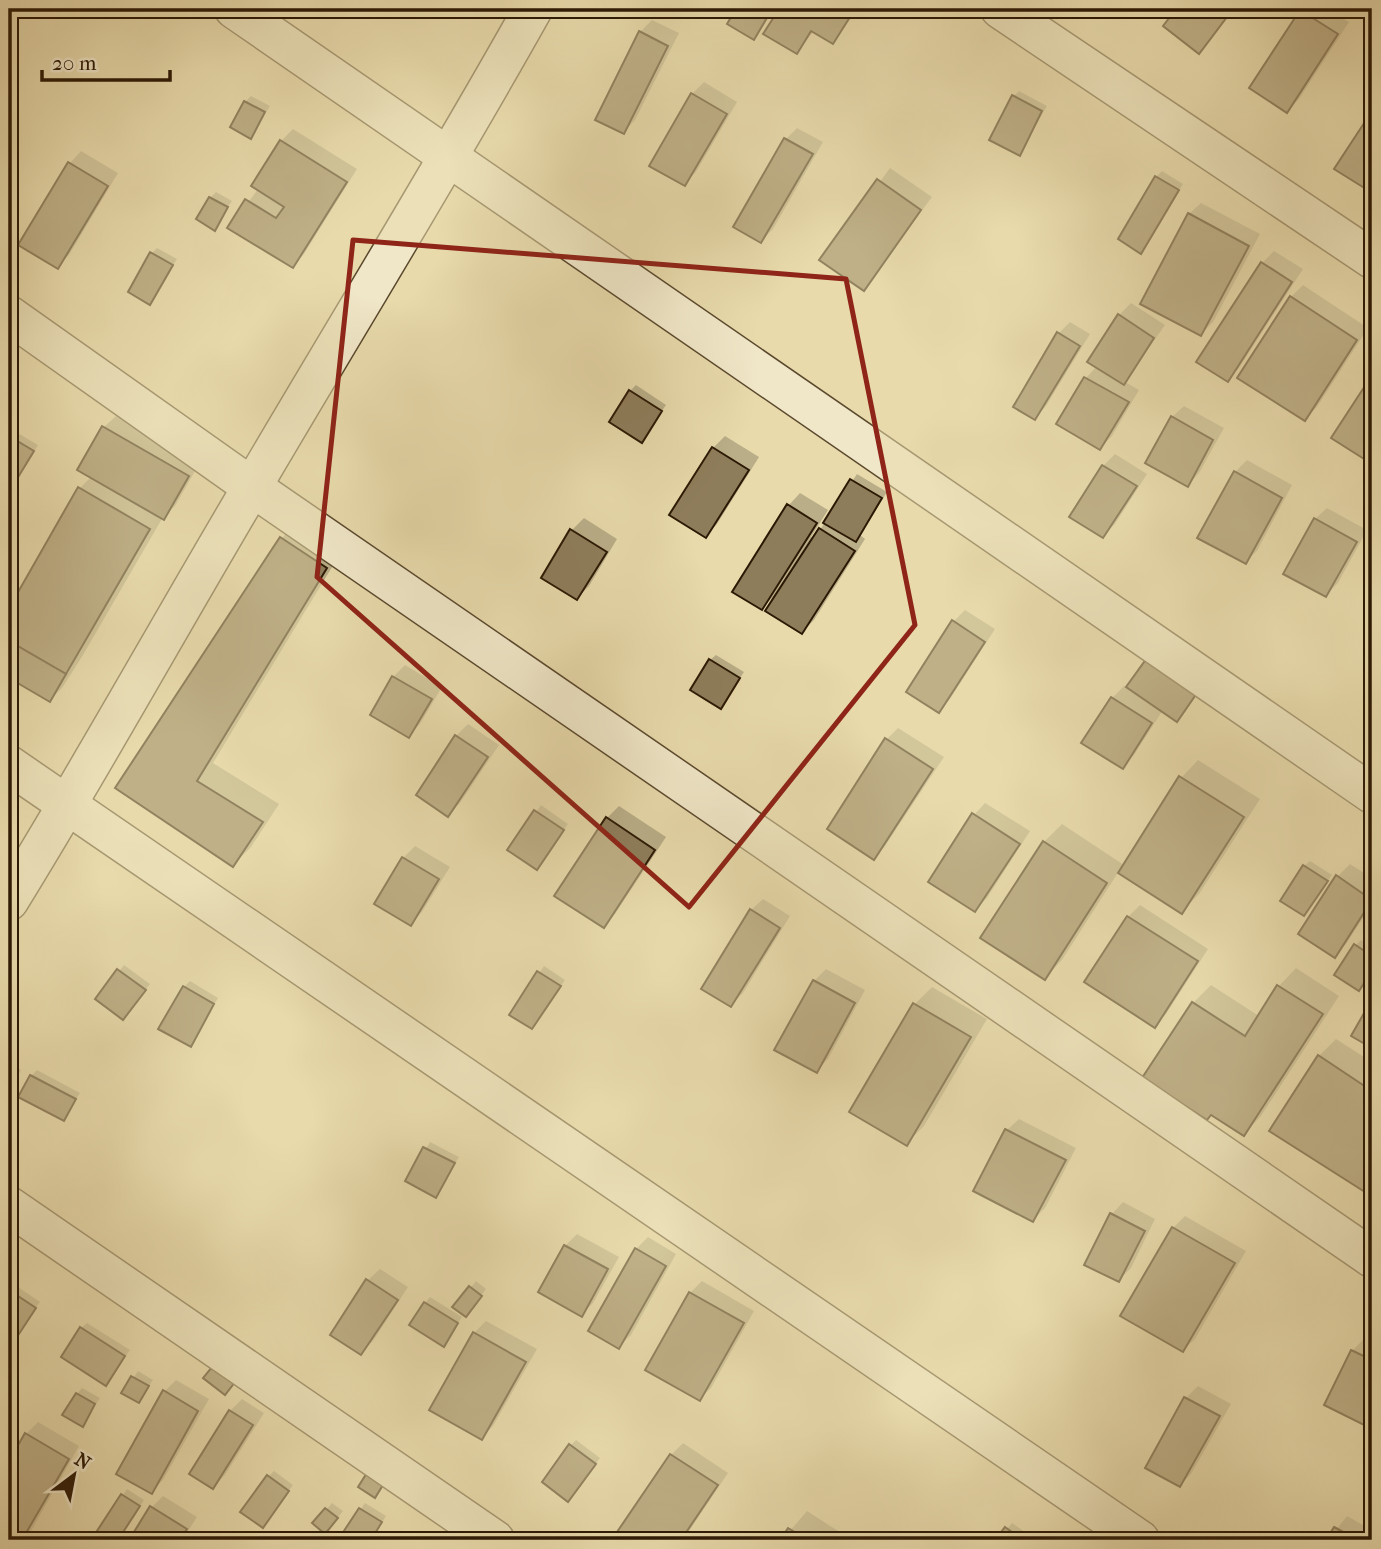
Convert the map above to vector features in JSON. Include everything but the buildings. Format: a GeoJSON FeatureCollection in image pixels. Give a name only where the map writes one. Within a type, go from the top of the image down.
{"type":"FeatureCollection","features":[{"type":"Feature","properties":{"kind":"street"},"geometry":{"type":"LineString","coordinates":[[234,9],[1372,794]]}},
{"type":"Feature","properties":{"kind":"street"},"geometry":{"type":"LineString","coordinates":[[9,901],[67,807],[252,487],[449,159],[533,9]]}},
{"type":"Feature","properties":{"kind":"street"},"geometry":{"type":"LineString","coordinates":[[1000,9],[1372,259]]}},
{"type":"Feature","properties":{"kind":"street"},"geometry":{"type":"LineString","coordinates":[[9,316],[252,487],[1372,1258]]}},
{"type":"Feature","properties":{"kind":"street"},"geometry":{"type":"LineString","coordinates":[[9,765],[1140,1540]]}},
{"type":"Feature","properties":{"kind":"street"},"geometry":{"type":"LineString","coordinates":[[9,1206],[495,1540]]}},
{"type":"Feature","properties":{"kind":"highlighted area"},"geometry":{"type":"Polygon","coordinates":[[[353,240],[846,279],[915,625],[689,907],[317,577],[353,240]]]}}]}
